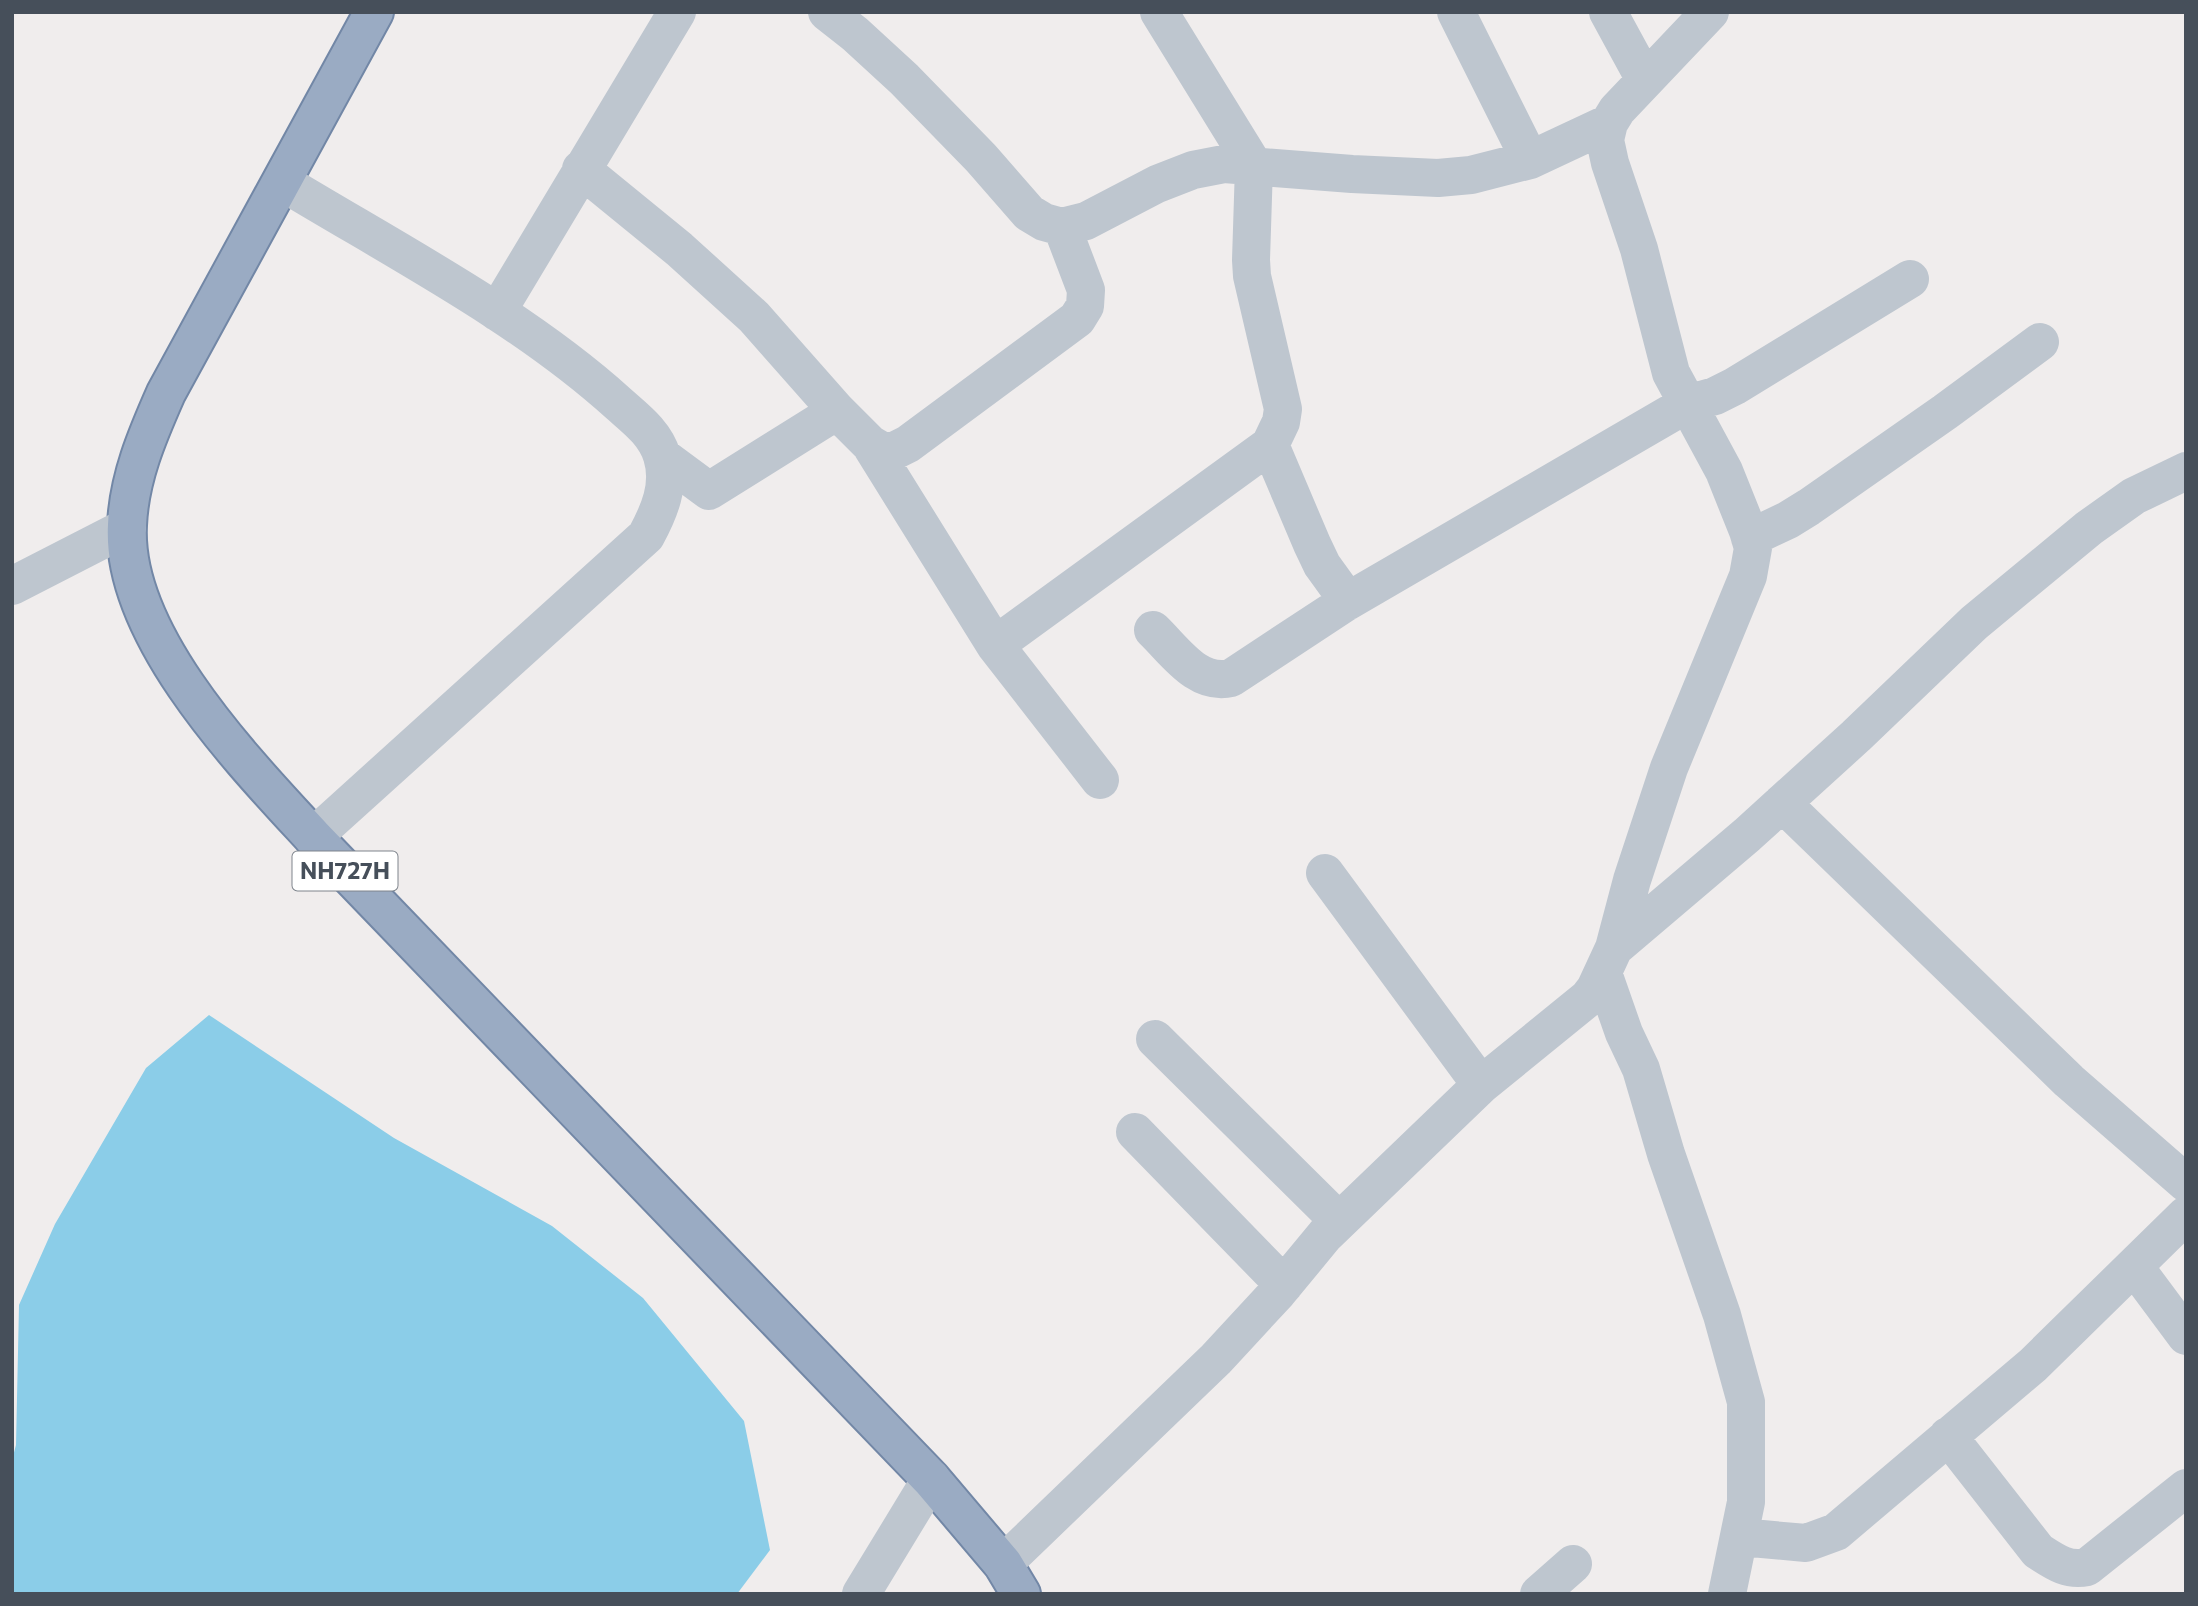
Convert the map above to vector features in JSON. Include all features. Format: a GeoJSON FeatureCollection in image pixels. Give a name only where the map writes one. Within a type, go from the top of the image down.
{"type":"FeatureCollection","features":[{"type":"Feature","properties":{"kind":"highway","name":"NH727H"},"geometry":{"type":"LineString","coordinates":[[374,12],[166,393],[147,437],[131,487],[127,527],[130,565],[144,613],[184,682],[237,754],[931,1479],[1012,1579]]}},
{"type":"Feature","properties":{"kind":"street"},"geometry":{"type":"LineString","coordinates":[[497,312],[677,12]]}},
{"type":"Feature","properties":{"kind":"street"},"geometry":{"type":"LineString","coordinates":[[995,645],[1269,445],[1281,422],[1283,410],[1251,268],[1254,166],[1159,12]]}},
{"type":"Feature","properties":{"kind":"street"},"geometry":{"type":"LineString","coordinates":[[1456,12],[1530,160]]}},
{"type":"Feature","properties":{"kind":"street"},"geometry":{"type":"LineString","coordinates":[[1608,12],[1644,80]]}},
{"type":"Feature","properties":{"kind":"street"},"geometry":{"type":"LineString","coordinates":[[1012,1579],[1141,1433],[1216,1359],[1339,1221],[1481,1085],[1588,998],[1608,961],[1668,768],[1748,576],[1753,548],[1724,471],[1671,373],[1639,249],[1605,140],[1609,123],[1617,110],[1710,12]]}},
{"type":"Feature","properties":{"kind":"street"},"geometry":{"type":"LineString","coordinates":[[850,19],[1029,213],[1044,222],[1062,227],[1086,221],[1157,184],[1193,170],[1224,164],[1438,178],[1471,175],[1530,160],[1609,123]]}},
{"type":"Feature","properties":{"kind":"street"},"geometry":{"type":"LineString","coordinates":[[581,169],[679,249],[754,317],[837,411],[870,444],[995,645],[1100,780]]}},
{"type":"Feature","properties":{"kind":"street"},"geometry":{"type":"LineString","coordinates":[[282,182],[497,312],[585,373],[652,433],[663,457],[665,486],[662,507],[646,537],[313,836]]}},
{"type":"Feature","properties":{"kind":"street"},"geometry":{"type":"LineString","coordinates":[[870,444],[882,451],[894,451],[908,444],[1077,319],[1085,306],[1086,290],[1062,227]]}},
{"type":"Feature","properties":{"kind":"street"},"geometry":{"type":"LineString","coordinates":[[1153,630],[1197,673],[1219,681],[1231,678],[1348,601],[1687,404],[1715,396],[1735,386],[1910,279]]}},
{"type":"Feature","properties":{"kind":"street"},"geometry":{"type":"LineString","coordinates":[[1751,538],[1809,507],[1934,420],[2039,342]]}},
{"type":"Feature","properties":{"kind":"street"},"geometry":{"type":"LineString","coordinates":[[663,457],[709,491],[837,411]]}},
{"type":"Feature","properties":{"kind":"street"},"geometry":{"type":"LineString","coordinates":[[1269,445],[1322,565],[1348,601]]}},
{"type":"Feature","properties":{"kind":"street"},"geometry":{"type":"LineString","coordinates":[[1608,961],[1974,623],[2089,528],[2134,496],[2186,471]]}},
{"type":"Feature","properties":{"kind":"street"},"geometry":{"type":"LineString","coordinates":[[12,586],[127,527]]}},
{"type":"Feature","properties":{"kind":"street"},"geometry":{"type":"LineString","coordinates":[[1782,803],[2069,1081],[2186,1183]]}},
{"type":"Feature","properties":{"kind":"street"},"geometry":{"type":"LineString","coordinates":[[1325,873],[1481,1085]]}},
{"type":"Feature","properties":{"kind":"street"},"geometry":{"type":"LineString","coordinates":[[1608,961],[1624,1033],[1641,1069],[1666,1154],[1722,1315],[1746,1402],[1746,1502],[1727,1594]]}},
{"type":"Feature","properties":{"kind":"street"},"geometry":{"type":"LineString","coordinates":[[1155,1039],[1339,1221]]}},
{"type":"Feature","properties":{"kind":"street"},"geometry":{"type":"LineString","coordinates":[[1135,1132],[1284,1285]]}},
{"type":"Feature","properties":{"kind":"street"},"geometry":{"type":"LineString","coordinates":[[1740,1537],[1806,1544],[1836,1532],[2033,1365],[2186,1215]]}},
{"type":"Feature","properties":{"kind":"street"},"geometry":{"type":"LineString","coordinates":[[2134,1266],[2186,1336]]}},
{"type":"Feature","properties":{"kind":"street"},"geometry":{"type":"LineString","coordinates":[[1948,1436],[2038,1550],[2058,1564],[2073,1570],[2087,1567],[2186,1489]]}},
{"type":"Feature","properties":{"kind":"street"},"geometry":{"type":"LineString","coordinates":[[861,1594],[931,1479]]}},
{"type":"Feature","properties":{"kind":"street"},"geometry":{"type":"LineString","coordinates":[[1538,1594],[1573,1564]]}},
{"type":"Feature","properties":{"kind":"water"},"geometry":{"type":"Polygon","coordinates":[[[209,1015],[394,1138],[552,1226],[643,1298],[744,1421],[770,1550],[737,1594],[12,1594],[12,1460],[16,1445],[19,1305],[55,1224],[146,1068],[209,1015]]]}}]}
